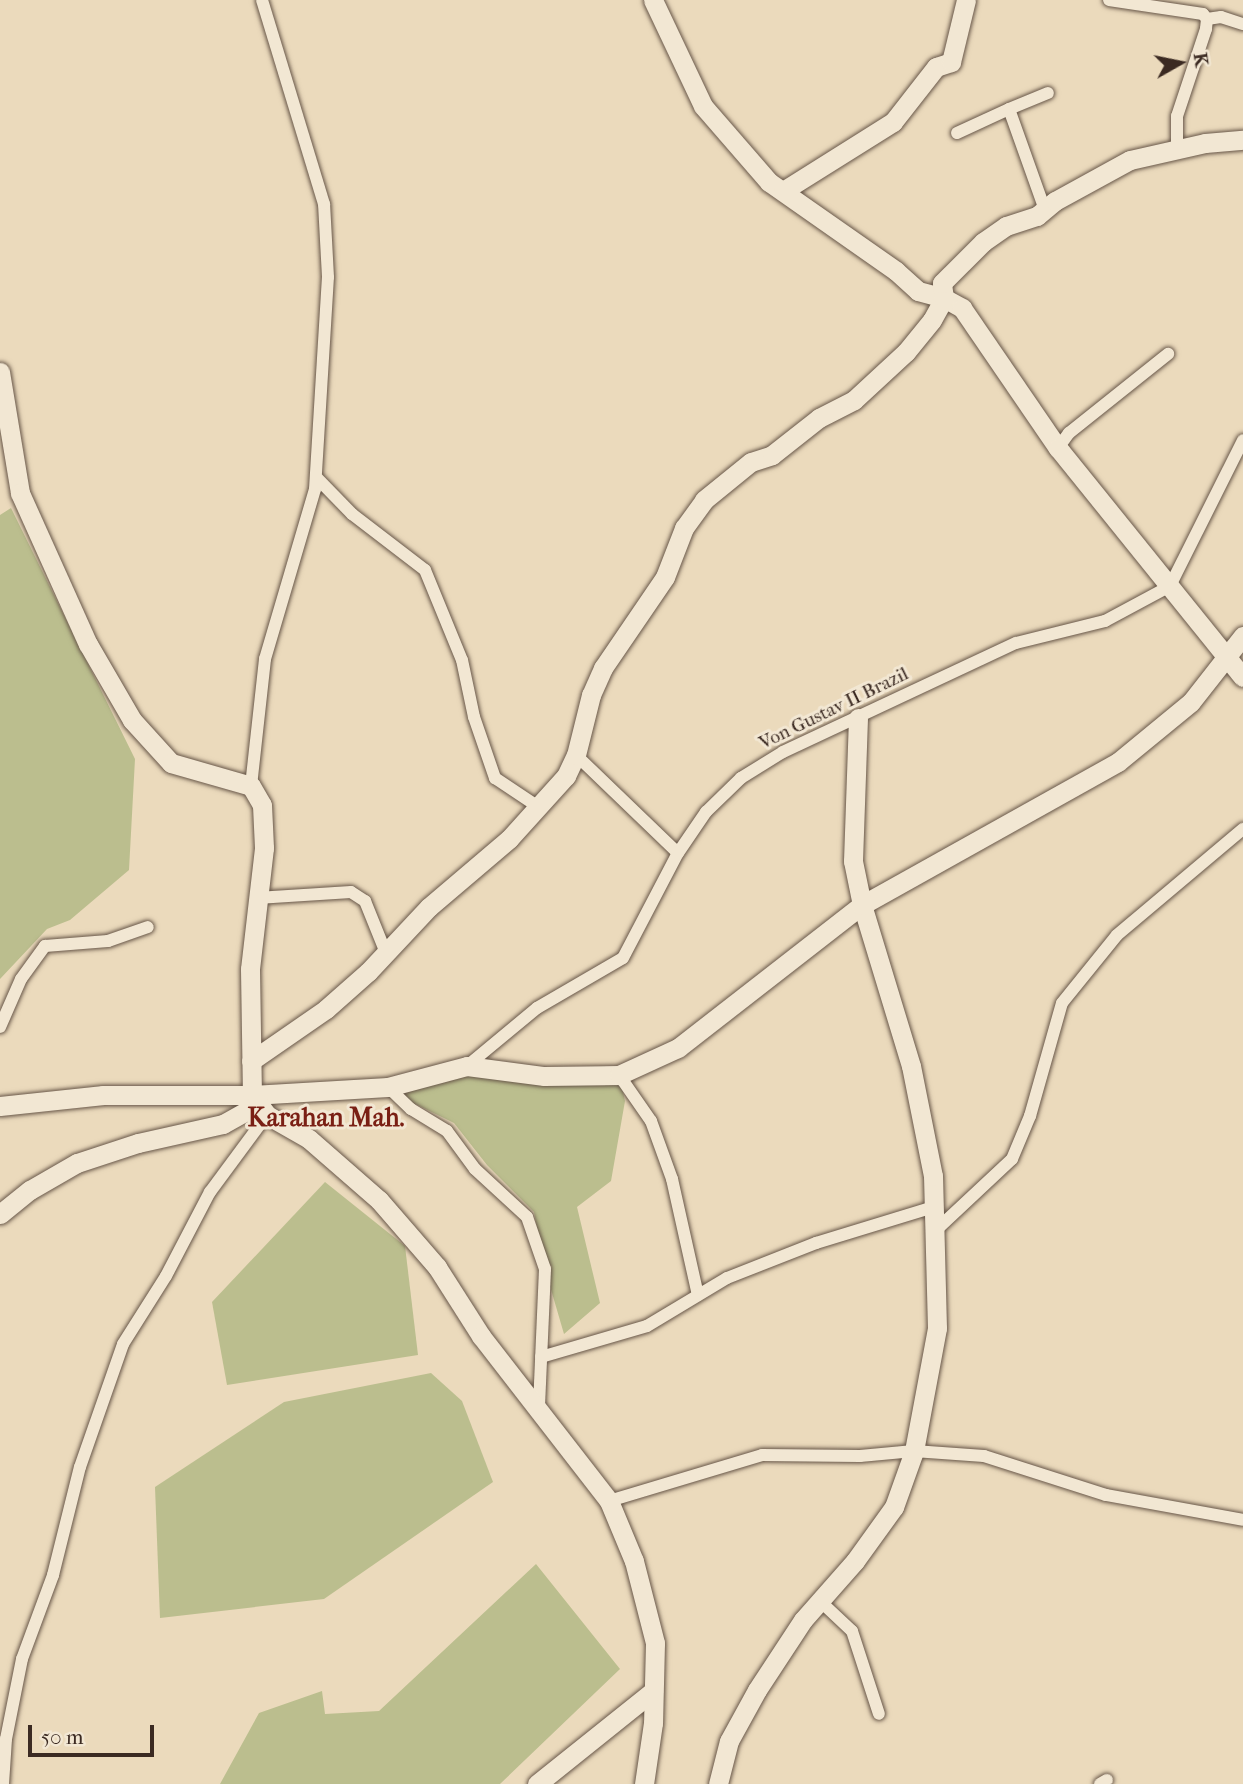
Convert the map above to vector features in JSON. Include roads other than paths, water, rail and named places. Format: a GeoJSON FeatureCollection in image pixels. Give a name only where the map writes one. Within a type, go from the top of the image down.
{"type":"FeatureCollection","features":[{"type":"Feature","properties":{"kind":"street"},"geometry":{"type":"LineString","coordinates":[[2,1784],[6,1739],[22,1659],[53,1575],[80,1467],[123,1344],[166,1276],[259,1105],[251,1062],[250,969],[264,848],[262,805],[251,786],[265,659],[315,489],[328,277],[324,204],[262,0]]}},
{"type":"Feature","properties":{"kind":"street"},"geometry":{"type":"LineString","coordinates":[[653,0],[703,106],[769,182],[896,271],[918,291],[944,298],[962,309],[1058,447],[1243,677]]}},
{"type":"Feature","properties":{"kind":"street"},"geometry":{"type":"LineString","coordinates":[[783,191],[893,122],[936,67],[951,62],[966,0]]}},
{"type":"Feature","properties":{"kind":"street"},"geometry":{"type":"LineString","coordinates":[[1109,0],[1203,15],[1207,19]]}},
{"type":"Feature","properties":{"kind":"street"},"geometry":{"type":"LineString","coordinates":[[1207,19],[1221,17],[1243,24]]}},
{"type":"Feature","properties":{"kind":"street"},"geometry":{"type":"LineString","coordinates":[[1177,149],[1177,116],[1207,19]]}},
{"type":"Feature","properties":{"kind":"street"},"geometry":{"type":"LineString","coordinates":[[957,133],[1048,93]]}},
{"type":"Feature","properties":{"kind":"street"},"geometry":{"type":"LineString","coordinates":[[1009,109],[1045,210]]}},
{"type":"Feature","properties":{"kind":"street"},"geometry":{"type":"LineString","coordinates":[[251,1062],[326,1009],[386,953],[429,907],[509,839],[566,776],[576,755],[591,695],[603,668],[665,576],[684,528],[704,500],[751,462],[772,454],[819,418],[854,400],[906,352],[932,320],[944,298],[942,283],[983,242],[1006,226],[1037,216],[1130,160],[1177,149],[1243,140]]}},
{"type":"Feature","properties":{"kind":"street"},"geometry":{"type":"LineString","coordinates":[[1058,447],[1069,433],[1168,355]]}},
{"type":"Feature","properties":{"kind":"street"},"geometry":{"type":"LineString","coordinates":[[0,372],[20,493],[89,644],[132,720],[171,763],[251,786]]}},
{"type":"Feature","properties":{"kind":"street"},"geometry":{"type":"LineString","coordinates":[[1170,586],[1243,440]]}},
{"type":"Feature","properties":{"kind":"street"},"geometry":{"type":"LineString","coordinates":[[316,477],[352,514],[425,570],[461,660],[474,717],[495,778],[537,806]]}},
{"type":"Feature","properties":{"kind":"street","name":"Von Gustav II Brazil"},"geometry":{"type":"LineString","coordinates":[[467,1066],[537,1008],[623,958],[678,853],[706,812],[741,778],[783,751],[858,719],[1016,643],[1105,621],[1170,586]]}},
{"type":"Feature","properties":{"kind":"street"},"geometry":{"type":"LineString","coordinates":[[0,1106],[103,1095],[259,1105],[388,1087],[467,1066],[544,1076],[619,1075],[678,1048],[862,905],[1118,762],[1191,702],[1243,636]]}},
{"type":"Feature","properties":{"kind":"street"},"geometry":{"type":"LineString","coordinates":[[718,1784],[729,1741],[751,1700],[803,1620],[855,1561],[894,1507],[914,1451],[937,1328],[933,1176],[911,1066],[862,905],[853,861],[858,719]]}},
{"type":"Feature","properties":{"kind":"street"},"geometry":{"type":"LineString","coordinates":[[576,755],[678,853]]}},
{"type":"Feature","properties":{"kind":"street"},"geometry":{"type":"LineString","coordinates":[[934,1233],[1012,1159],[1030,1116],[1062,1003],[1117,934],[1243,829]]}},
{"type":"Feature","properties":{"kind":"street"},"geometry":{"type":"LineString","coordinates":[[257,898],[351,892],[365,901],[386,953]]}},
{"type":"Feature","properties":{"kind":"street"},"geometry":{"type":"LineString","coordinates":[[0,1027],[21,979],[45,946],[108,941],[148,927]]}},
{"type":"Feature","properties":{"kind":"street"},"geometry":{"type":"LineString","coordinates":[[619,1075],[652,1121],[672,1179],[698,1295]]}},
{"type":"Feature","properties":{"kind":"street"},"geometry":{"type":"LineString","coordinates":[[388,1087],[411,1108],[447,1131],[475,1169],[527,1217],[545,1269],[539,1409]]}},
{"type":"Feature","properties":{"kind":"street"},"geometry":{"type":"LineString","coordinates":[[0,1214],[50,1177],[77,1163],[138,1143],[223,1124],[259,1105]]}},
{"type":"Feature","properties":{"kind":"street"},"geometry":{"type":"LineString","coordinates":[[259,1105],[309,1139],[379,1200],[437,1267],[481,1336],[608,1501],[634,1562],[655,1643],[653,1723],[644,1784]]}},
{"type":"Feature","properties":{"kind":"street"},"geometry":{"type":"LineString","coordinates":[[541,1357],[647,1326],[727,1278],[816,1242],[933,1207]]}},
{"type":"Feature","properties":{"kind":"street"},"geometry":{"type":"LineString","coordinates":[[608,1501],[762,1455],[860,1456],[914,1451],[984,1456],[1106,1495],[1243,1520]]}},
{"type":"Feature","properties":{"kind":"street"},"geometry":{"type":"LineString","coordinates":[[821,1601],[852,1631],[879,1714]]}},
{"type":"Feature","properties":{"kind":"street"},"geometry":{"type":"LineString","coordinates":[[537,1784],[653,1691]]}},
{"type":"Feature","properties":{"kind":"district","name":"Karahan Mah."},"geometry":{"type":"Point","coordinates":[326,1118]}}]}
